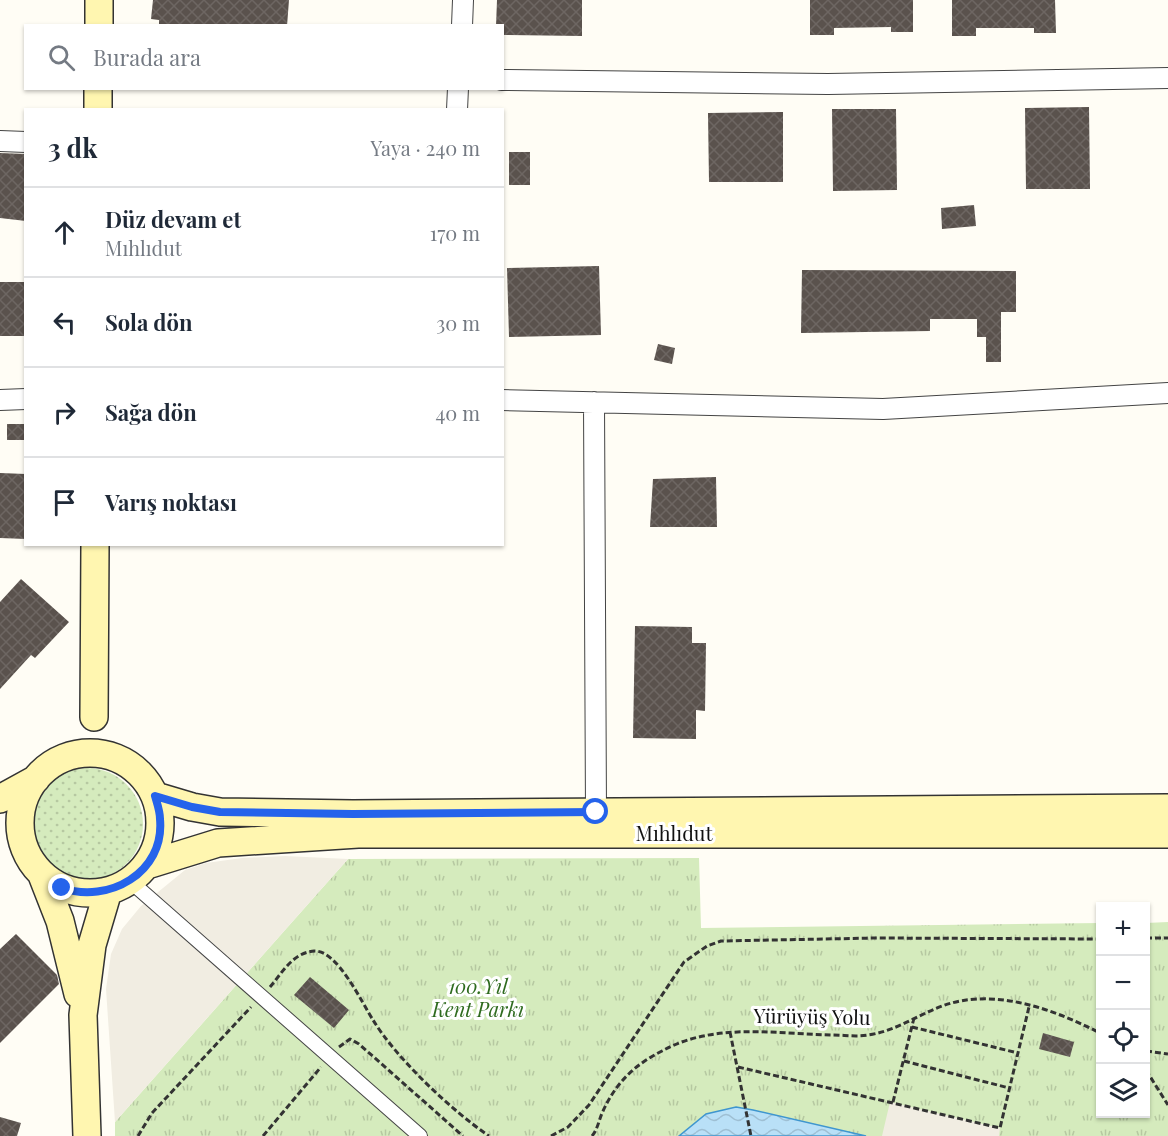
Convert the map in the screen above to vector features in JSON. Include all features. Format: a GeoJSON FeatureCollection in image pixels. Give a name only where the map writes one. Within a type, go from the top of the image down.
{"type":"FeatureCollection","features":[{"type":"Feature","properties":{"kind":"main road"},"geometry":{"type":"LineString","coordinates":[[99,0],[99,24]]}},
{"type":"Feature","properties":{"kind":"main road"},"geometry":{"type":"LineString","coordinates":[[98,90],[98,108]]}},
{"type":"Feature","properties":{"kind":"main road"},"geometry":{"type":"LineString","coordinates":[[87,1136],[83,1015],[92,945],[129,879],[158,843],[161,819],[155,796],[142,776],[123,761],[94,717],[95,546]]}},
{"type":"Feature","properties":{"kind":"main road"},"geometry":{"type":"LineString","coordinates":[[61,760],[94,717]]}},
{"type":"Feature","properties":{"kind":"main road"},"geometry":{"type":"LineString","coordinates":[[0,799],[36,779],[54,763],[76,754],[100,754],[123,761]]}},
{"type":"Feature","properties":{"kind":"main road"},"geometry":{"type":"LineString","coordinates":[[36,779],[21,811],[20,834],[60,921],[83,1015]]}},
{"type":"Feature","properties":{"kind":"main road","name":"Mıhlıdut"},"geometry":{"type":"LineString","coordinates":[[155,796],[192,807],[220,812],[353,814],[1168,808]]}},
{"type":"Feature","properties":{"kind":"main road","name":"Mıhlıdut"},"geometry":{"type":"LineString","coordinates":[[129,879],[218,843],[358,834],[1168,834]]}},
{"type":"Feature","properties":{"kind":"main road"},"geometry":{"type":"LineString","coordinates":[[0,847],[35,865],[73,891],[129,879]]}},
{"type":"Feature","properties":{"kind":"street"},"geometry":{"type":"LineString","coordinates":[[462,24],[463,0]]}},
{"type":"Feature","properties":{"kind":"street"},"geometry":{"type":"LineString","coordinates":[[504,80],[828,84],[1168,78]]}},
{"type":"Feature","properties":{"kind":"street"},"geometry":{"type":"LineString","coordinates":[[457,108],[458,90]]}},
{"type":"Feature","properties":{"kind":"street"},"geometry":{"type":"LineString","coordinates":[[0,141],[24,142]]}},
{"type":"Feature","properties":{"kind":"street"},"geometry":{"type":"LineString","coordinates":[[504,400],[883,409],[1168,393]]}},
{"type":"Feature","properties":{"kind":"street"},"geometry":{"type":"LineString","coordinates":[[0,400],[24,399]]}},
{"type":"Feature","properties":{"kind":"street"},"geometry":{"type":"LineString","coordinates":[[594,402],[596,812]]}},
{"type":"Feature","properties":{"kind":"street"},"geometry":{"type":"LineString","coordinates":[[129,879],[420,1136]]}},
{"type":"Feature","properties":{"kind":"path"},"geometry":{"type":"LineString","coordinates":[[551,1136],[568,1127],[589,1105],[684,962],[707,946],[721,941],[841,938],[1096,939]]}},
{"type":"Feature","properties":{"kind":"path"},"geometry":{"type":"LineString","coordinates":[[1150,938],[1168,938]]}},
{"type":"Feature","properties":{"kind":"path","name":"Yürüyüş Yolu"},"geometry":{"type":"LineString","coordinates":[[594,1135],[615,1088],[624,1076],[665,1049],[730,1032],[750,1030],[864,1036],[898,1027],[945,1004],[980,999],[1012,1001],[1081,1024],[1096,1032]]}},
{"type":"Feature","properties":{"kind":"path"},"geometry":{"type":"LineString","coordinates":[[738,1067],[1000,1128],[1029,1006]]}},
{"type":"Feature","properties":{"kind":"path"},"geometry":{"type":"LineString","coordinates":[[893,1103],[915,1017]]}},
{"type":"Feature","properties":{"kind":"path"},"geometry":{"type":"LineString","coordinates":[[912,1027],[1018,1053]]}},
{"type":"Feature","properties":{"kind":"path"},"geometry":{"type":"LineString","coordinates":[[730,1032],[751,1136]]}},
{"type":"Feature","properties":{"kind":"path"},"geometry":{"type":"LineString","coordinates":[[1150,1051],[1168,1053]]}},
{"type":"Feature","properties":{"kind":"path"},"geometry":{"type":"LineString","coordinates":[[904,1061],[1010,1088]]}},
{"type":"Feature","properties":{"kind":"path"},"geometry":{"type":"LineString","coordinates":[[1150,1076],[1168,1105]]}},
{"type":"Feature","properties":{"kind":"green space"},"geometry":{"type":"Polygon","coordinates":[[[87,768],[108,773],[126,785],[138,803],[143,824],[138,845],[126,863],[108,875],[87,880],[66,875],[48,863],[36,845],[31,824],[36,803],[48,785],[66,773],[87,768]]]}},
{"type":"Feature","properties":{"kind":"green space","name":"100.Yıl Kent Parkı"},"geometry":{"type":"Polygon","coordinates":[[[699,858],[701,928],[1096,923],[1096,1118],[1150,1118],[1150,923],[1168,922],[1168,1136],[115,1136],[115,1122],[348,859],[699,858]]]}},
{"type":"Feature","properties":{"kind":"shaded area"},"geometry":{"type":"Polygon","coordinates":[[[285,856],[348,859],[115,1122],[106,989],[111,954],[122,929],[141,906],[185,870],[206,863],[242,858],[285,856]]]}},
{"type":"Feature","properties":{"kind":"shaded area"},"geometry":{"type":"Polygon","coordinates":[[[890,1102],[1000,1128],[999,1136],[882,1136],[890,1102]]]}},
{"type":"Feature","properties":{"kind":"water"},"geometry":{"type":"Polygon","coordinates":[[[736,1107],[866,1136],[679,1136],[706,1114],[736,1107]]]}},
{"type":"Feature","properties":{"kind":"building"},"geometry":{"type":"Polygon","coordinates":[[[153,0],[289,0],[287,24],[159,24],[159,20],[151,19],[153,0]]]}},
{"type":"Feature","properties":{"kind":"building"},"geometry":{"type":"Polygon","coordinates":[[[497,0],[582,0],[582,36],[504,35],[504,24],[496,24],[497,0]]]}},
{"type":"Feature","properties":{"kind":"building"},"geometry":{"type":"Polygon","coordinates":[[[810,0],[913,0],[913,32],[891,32],[891,27],[834,28],[834,35],[810,35],[810,0]]]}},
{"type":"Feature","properties":{"kind":"building"},"geometry":{"type":"Polygon","coordinates":[[[952,0],[1055,0],[1056,33],[1034,33],[1034,28],[976,28],[976,36],[952,36],[952,0]]]}},
{"type":"Feature","properties":{"kind":"building"},"geometry":{"type":"Polygon","coordinates":[[[1089,107],[1090,189],[1026,189],[1025,108],[1089,107]]]}},
{"type":"Feature","properties":{"kind":"building"},"geometry":{"type":"Polygon","coordinates":[[[832,109],[896,109],[897,190],[833,191],[832,109]]]}},
{"type":"Feature","properties":{"kind":"building"},"geometry":{"type":"Polygon","coordinates":[[[783,112],[783,182],[709,182],[708,113],[783,112]]]}},
{"type":"Feature","properties":{"kind":"building"},"geometry":{"type":"Polygon","coordinates":[[[509,152],[530,152],[530,185],[509,185],[509,152]]]}},
{"type":"Feature","properties":{"kind":"building"},"geometry":{"type":"Polygon","coordinates":[[[0,153],[24,154],[24,221],[0,218],[0,153]]]}},
{"type":"Feature","properties":{"kind":"building"},"geometry":{"type":"Polygon","coordinates":[[[974,205],[976,226],[942,229],[941,208],[974,205]]]}},
{"type":"Feature","properties":{"kind":"building"},"geometry":{"type":"Polygon","coordinates":[[[599,266],[601,335],[509,337],[507,268],[599,266]]]}},
{"type":"Feature","properties":{"kind":"building"},"geometry":{"type":"Polygon","coordinates":[[[802,270],[1016,271],[1016,312],[1001,312],[1001,362],[986,362],[986,337],[977,337],[977,319],[930,319],[930,331],[801,333],[802,270]]]}},
{"type":"Feature","properties":{"kind":"building"},"geometry":{"type":"Polygon","coordinates":[[[0,282],[24,282],[24,336],[0,336],[0,282]]]}},
{"type":"Feature","properties":{"kind":"building"},"geometry":{"type":"Polygon","coordinates":[[[658,344],[675,348],[672,364],[654,360],[658,344]]]}},
{"type":"Feature","properties":{"kind":"building"},"geometry":{"type":"Polygon","coordinates":[[[7,424],[24,424],[24,440],[7,440],[7,424]]]}},
{"type":"Feature","properties":{"kind":"building"},"geometry":{"type":"Polygon","coordinates":[[[0,473],[24,474],[24,539],[0,538],[0,473]]]}},
{"type":"Feature","properties":{"kind":"building"},"geometry":{"type":"Polygon","coordinates":[[[716,477],[717,527],[650,527],[653,479],[716,477]]]}},
{"type":"Feature","properties":{"kind":"building"},"geometry":{"type":"Polygon","coordinates":[[[21,579],[69,622],[35,658],[31,655],[0,689],[0,602],[21,579]]]}},
{"type":"Feature","properties":{"kind":"building"},"geometry":{"type":"Polygon","coordinates":[[[635,626],[692,627],[692,643],[706,643],[705,711],[696,710],[696,739],[633,738],[635,626]]]}},
{"type":"Feature","properties":{"kind":"building"},"geometry":{"type":"Polygon","coordinates":[[[16,934],[57,975],[59,984],[0,1043],[0,949],[16,934]]]}},
{"type":"Feature","properties":{"kind":"building"},"geometry":{"type":"Polygon","coordinates":[[[310,977],[349,1010],[334,1028],[294,995],[310,977]]]}},
{"type":"Feature","properties":{"kind":"building"},"geometry":{"type":"Polygon","coordinates":[[[1043,1033],[1074,1042],[1070,1057],[1039,1049],[1043,1033]]]}},
{"type":"Feature","properties":{"kind":"building"},"geometry":{"type":"Polygon","coordinates":[[[0,1117],[21,1123],[17,1136],[0,1136],[0,1117]]]}},
{"type":"Feature","properties":{"kind":"route"},"geometry":{"type":"LineString","coordinates":[[62,888],[89,893],[108,891],[130,881],[147,865],[158,843],[161,819],[155,796],[192,807],[220,812],[353,814],[596,812]]}}]}
